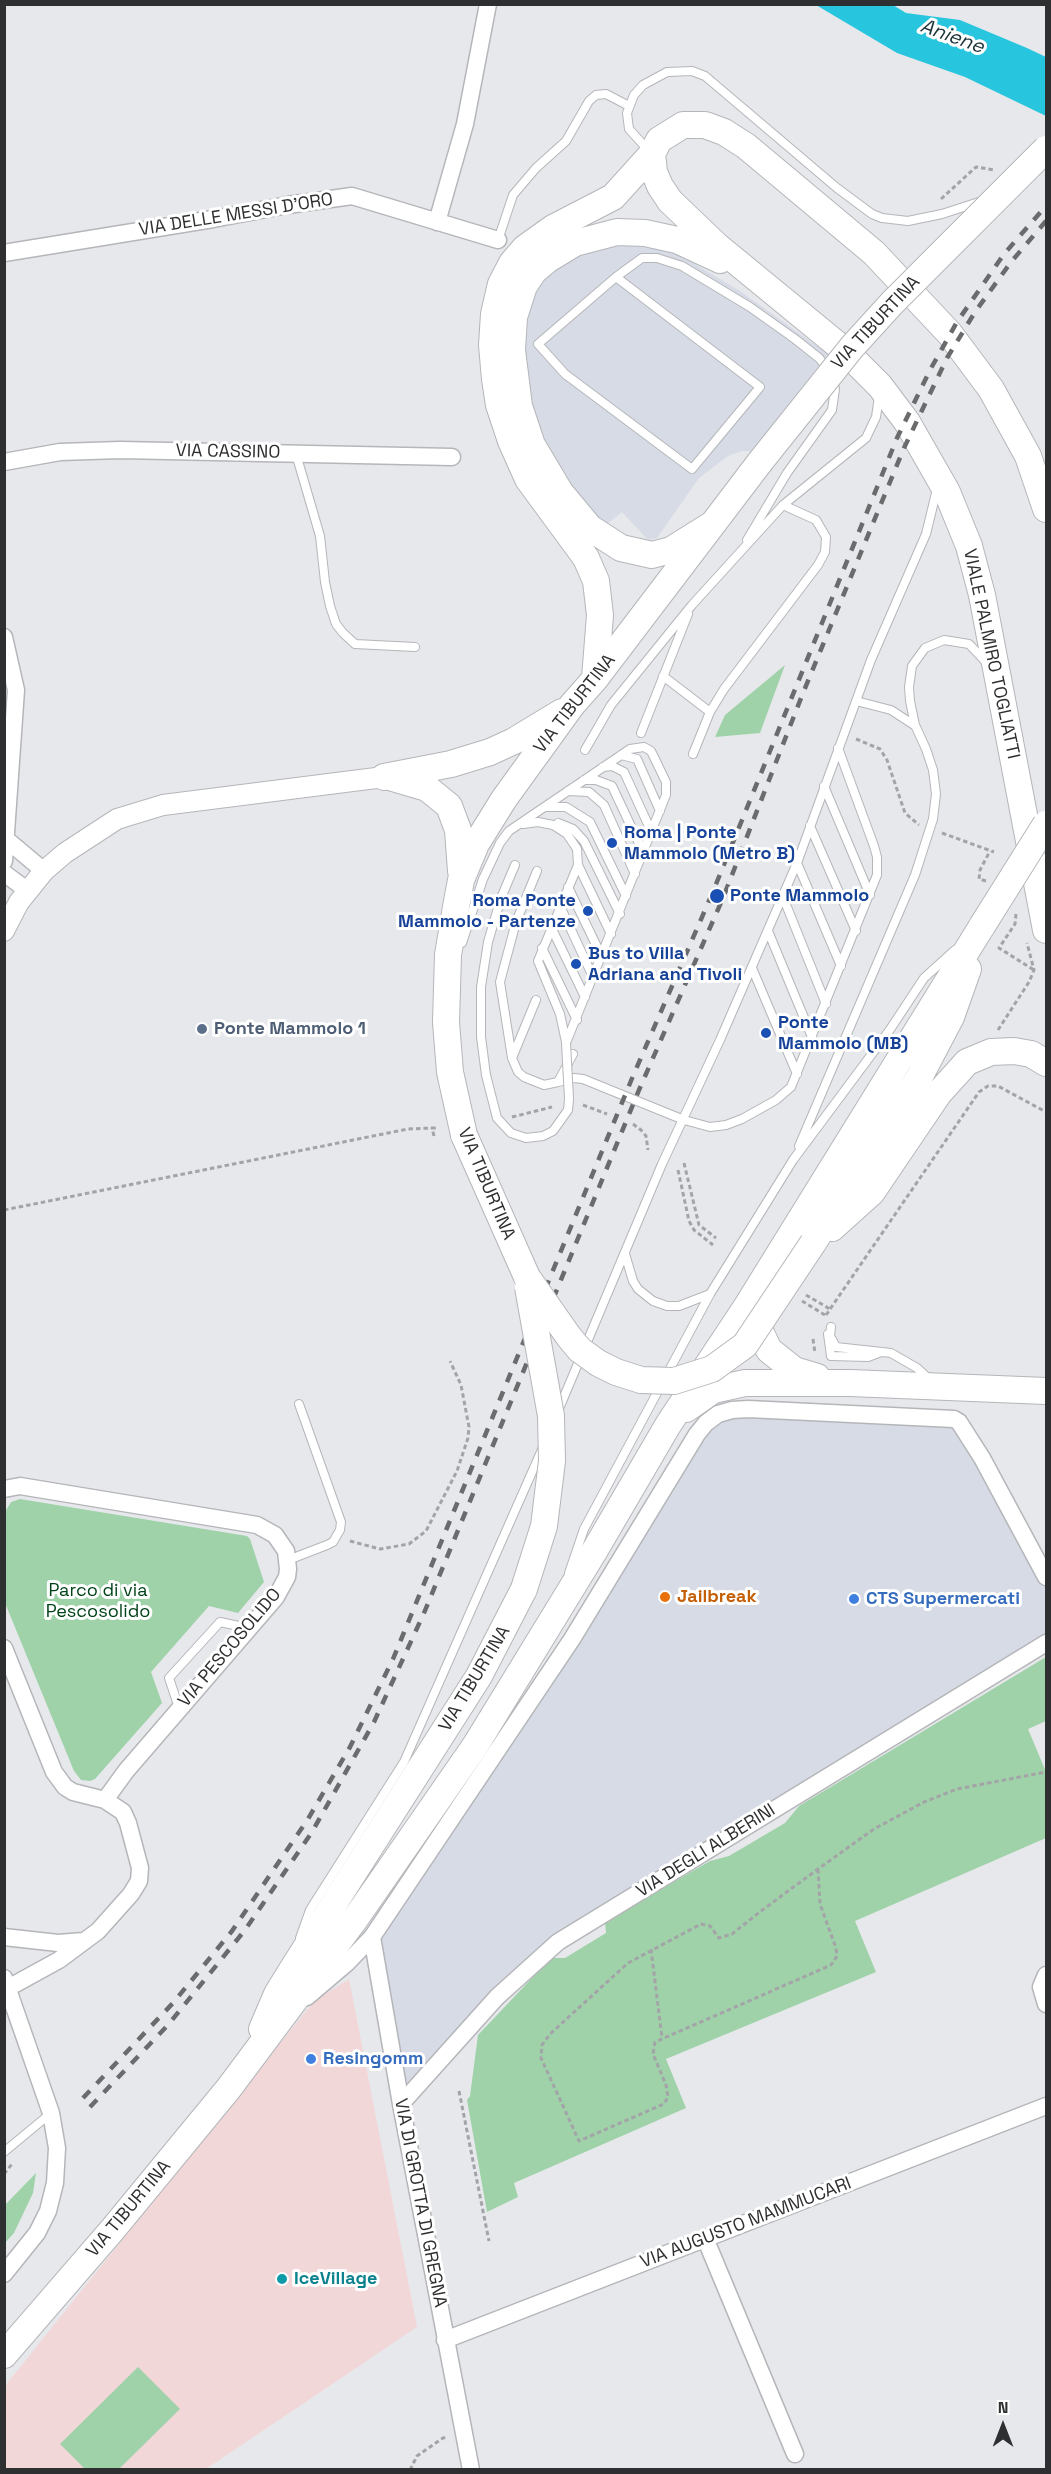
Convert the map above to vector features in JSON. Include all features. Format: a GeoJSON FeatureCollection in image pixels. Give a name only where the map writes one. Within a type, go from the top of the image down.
{"type":"FeatureCollection","features":[{"type":"Feature","properties":{"kind":"main road"},"geometry":{"type":"LineString","coordinates":[[595,679],[600,615],[596,581],[586,558],[528,479],[511,441],[495,386],[492,345],[494,314],[504,277],[525,248],[548,231],[614,196],[652,154],[659,140],[675,128],[690,124],[714,127],[746,146],[874,253],[950,334],[990,389],[1011,422],[1028,456],[1047,509]]}},
{"type":"Feature","properties":{"kind":"main road","name":"VIA TIBURTINA"},"geometry":{"type":"LineString","coordinates":[[250,2059],[277,1994],[479,1676],[524,1589],[544,1526],[552,1461],[551,1416],[527,1277],[472,1157],[460,1123],[450,1072],[446,1022],[448,955],[461,880],[476,844],[572,705],[595,679],[711,525],[852,347],[1047,149]]}},
{"type":"Feature","properties":{"kind":"main road","name":"VIALE PALMIRO TOGLIATTI"},"geometry":{"type":"LineString","coordinates":[[652,154],[656,180],[670,201],[716,245],[844,351],[880,386],[902,413],[939,477],[959,519],[984,602],[999,688],[1032,930]]}},
{"type":"Feature","properties":{"kind":"main road"},"geometry":{"type":"LineString","coordinates":[[711,525],[666,552],[647,555],[614,544],[583,521],[546,472],[525,427],[513,369],[515,311],[524,286],[534,271],[547,260],[575,243],[617,232],[655,234],[677,240],[760,281]]}},
{"type":"Feature","properties":{"kind":"main road"},"geometry":{"type":"LineString","coordinates":[[384,777],[432,768],[490,752],[514,741],[572,705]]}},
{"type":"Feature","properties":{"kind":"main road"},"geometry":{"type":"LineString","coordinates":[[384,777],[409,781],[427,788],[449,806],[458,830],[461,880]]}},
{"type":"Feature","properties":{"kind":"main road","name":"VIA TIBURTINA"},"geometry":{"type":"LineString","coordinates":[[4,2355],[229,2088],[353,1922],[475,1746],[668,1425],[767,1274],[1047,824]]}},
{"type":"Feature","properties":{"kind":"main road"},"geometry":{"type":"LineString","coordinates":[[527,1277],[580,1350],[615,1372],[641,1380],[674,1381],[712,1370],[745,1345],[755,1334],[813,1243],[862,1202],[894,1140],[920,1076],[951,1017],[982,926]]}},
{"type":"Feature","properties":{"kind":"main road"},"geometry":{"type":"LineString","coordinates":[[894,1140],[967,1062],[991,1052],[1014,1051],[1031,1054],[1047,1063]]}},
{"type":"Feature","properties":{"kind":"main road"},"geometry":{"type":"LineString","coordinates":[[767,1274],[756,1315],[759,1333],[769,1350],[794,1370],[850,1383]]}},
{"type":"Feature","properties":{"kind":"main road"},"geometry":{"type":"LineString","coordinates":[[668,1425],[703,1395],[730,1384],[850,1383],[1047,1391]]}},
{"type":"Feature","properties":{"kind":"street"},"geometry":{"type":"LineString","coordinates":[[437,222],[465,124],[488,4]]}},
{"type":"Feature","properties":{"kind":"street","name":"VIA DELLE MESSI D'ORO"},"geometry":{"type":"LineString","coordinates":[[4,253],[352,196],[498,240]]}},
{"type":"Feature","properties":{"kind":"street","name":"VIA CASSINO"},"geometry":{"type":"LineString","coordinates":[[4,462],[60,452],[120,450],[452,457]]}},
{"type":"Feature","properties":{"kind":"street"},"geometry":{"type":"LineString","coordinates":[[4,637],[16,690],[4,861]]}},
{"type":"Feature","properties":{"kind":"street"},"geometry":{"type":"LineString","coordinates":[[4,931],[19,902],[44,871],[65,853],[104,826],[132,813],[163,805],[384,777]]}},
{"type":"Feature","properties":{"kind":"street"},"geometry":{"type":"LineString","coordinates":[[7,840],[44,871]]}},
{"type":"Feature","properties":{"kind":"street"},"geometry":{"type":"LineString","coordinates":[[4,873],[28,891]]}},
{"type":"Feature","properties":{"kind":"street","name":"VIA TIBURTINA"},"geometry":{"type":"LineString","coordinates":[[286,2014],[347,1963],[372,1937],[572,1639],[697,1434],[718,1414],[748,1409],[954,1419],[959,1422],[986,1465],[1047,1577]]}},
{"type":"Feature","properties":{"kind":"street"},"geometry":{"type":"LineString","coordinates":[[4,1489],[20,1486],[257,1525],[275,1535],[286,1551],[288,1560]]}},
{"type":"Feature","properties":{"kind":"street","name":"VIA PESCOSOLIDO"},"geometry":{"type":"LineString","coordinates":[[105,1800],[179,1708],[282,1588],[287,1577],[288,1560]]}},
{"type":"Feature","properties":{"kind":"street","name":"VIA DEGLI ALBERINI"},"geometry":{"type":"LineString","coordinates":[[401,2104],[497,1996],[558,1942],[1047,1643]]}},
{"type":"Feature","properties":{"kind":"street"},"geometry":{"type":"LineString","coordinates":[[4,1648],[54,1772],[65,1787],[73,1792],[105,1800],[116,1806],[125,1816],[140,1868],[139,1881],[123,1905],[85,1941],[59,1960],[6,1983],[51,2113],[57,2148],[53,2196],[37,2233],[4,2274]]}},
{"type":"Feature","properties":{"kind":"street"},"geometry":{"type":"LineString","coordinates":[[4,1937],[58,1943],[85,1941]]}},
{"type":"Feature","properties":{"kind":"street","name":"VIA DI GROTTA DI GREGNA"},"geometry":{"type":"LineString","coordinates":[[372,1937],[401,2104],[471,2469]]}},
{"type":"Feature","properties":{"kind":"street"},"geometry":{"type":"LineString","coordinates":[[1047,1975],[1041,1987],[1047,2004]]}},
{"type":"Feature","properties":{"kind":"street","name":"VIA AUGUSTO MAMMUCARI"},"geometry":{"type":"LineString","coordinates":[[445,2340],[1047,2106]]}},
{"type":"Feature","properties":{"kind":"street"},"geometry":{"type":"LineString","coordinates":[[705,2238],[795,2454]]}},
{"type":"Feature","properties":{"kind":"lane"},"geometry":{"type":"LineString","coordinates":[[652,154],[629,129],[629,106],[643,85],[667,72],[682,70],[705,76],[837,188],[872,214],[900,221],[920,219],[1000,196]]}},
{"type":"Feature","properties":{"kind":"lane"},"geometry":{"type":"LineString","coordinates":[[498,240],[513,195],[536,168],[566,141],[589,100],[596,95],[606,94],[629,106]]}},
{"type":"Feature","properties":{"kind":"lane"},"geometry":{"type":"LineString","coordinates":[[616,277],[760,387],[692,469],[565,374],[538,344],[616,277],[642,258],[657,258],[682,266],[750,307],[819,358],[832,374],[835,398],[830,415],[787,473],[736,558]]}},
{"type":"Feature","properties":{"kind":"lane"},"geometry":{"type":"LineString","coordinates":[[585,750],[611,705],[692,605],[783,505],[866,438],[876,417],[880,386]]}},
{"type":"Feature","properties":{"kind":"lane"},"geometry":{"type":"LineString","coordinates":[[296,454],[320,536],[330,606],[336,624],[355,644],[415,647]]}},
{"type":"Feature","properties":{"kind":"lane"},"geometry":{"type":"LineString","coordinates":[[293,1968],[310,1910],[404,1762],[519,1502],[662,1164],[684,1120],[783,897],[875,650],[926,534],[939,477]]}},
{"type":"Feature","properties":{"kind":"lane"},"geometry":{"type":"LineString","coordinates":[[693,754],[710,712],[733,676],[818,565],[825,552],[826,537],[816,520],[783,505]]}},
{"type":"Feature","properties":{"kind":"lane"},"geometry":{"type":"LineString","coordinates":[[642,733],[692,605]]}},
{"type":"Feature","properties":{"kind":"lane"},"geometry":{"type":"LineString","coordinates":[[793,1160],[915,875],[931,829],[935,807],[935,783],[930,759],[915,725],[909,687],[910,674],[916,658],[930,644],[953,640],[969,644],[981,654],[999,688]]}},
{"type":"Feature","properties":{"kind":"lane"},"geometry":{"type":"LineString","coordinates":[[663,676],[710,712]]}},
{"type":"Feature","properties":{"kind":"lane"},"geometry":{"type":"LineString","coordinates":[[856,701],[891,710],[915,725]]}},
{"type":"Feature","properties":{"kind":"lane"},"geometry":{"type":"LineString","coordinates":[[446,1022],[454,974],[468,921],[483,879],[509,831],[619,755],[634,747],[644,747],[651,751],[666,782],[666,795],[620,914],[566,1043]]}},
{"type":"Feature","properties":{"kind":"lane"},"geometry":{"type":"LineString","coordinates":[[537,871],[516,922],[500,982],[512,1058],[518,1072],[530,1081],[544,1085],[574,1078],[583,1079],[703,1127],[734,1123],[776,1100],[791,1087],[856,931],[878,867],[870,836],[838,748]]}},
{"type":"Feature","properties":{"kind":"lane"},"geometry":{"type":"LineString","coordinates":[[619,755],[628,755],[637,759],[660,811]]}},
{"type":"Feature","properties":{"kind":"lane"},"geometry":{"type":"LineString","coordinates":[[602,767],[617,768],[626,776],[652,833]]}},
{"type":"Feature","properties":{"kind":"lane"},"geometry":{"type":"LineString","coordinates":[[583,781],[596,780],[612,786],[644,854]]}},
{"type":"Feature","properties":{"kind":"lane"},"geometry":{"type":"LineString","coordinates":[[824,786],[870,895]]}},
{"type":"Feature","properties":{"kind":"lane"},"geometry":{"type":"LineString","coordinates":[[568,791],[589,792],[604,805],[635,874]]}},
{"type":"Feature","properties":{"kind":"lane"},"geometry":{"type":"LineString","coordinates":[[542,808],[566,807],[581,815],[594,828],[626,896]]}},
{"type":"Feature","properties":{"kind":"lane"},"geometry":{"type":"LineString","coordinates":[[509,831],[521,824],[538,822],[564,825],[579,835],[620,914]]}},
{"type":"Feature","properties":{"kind":"lane"},"geometry":{"type":"LineString","coordinates":[[538,822],[553,825],[570,837],[577,849],[578,865],[611,934]]}},
{"type":"Feature","properties":{"kind":"lane"},"geometry":{"type":"LineString","coordinates":[[810,826],[856,931]]}},
{"type":"Feature","properties":{"kind":"lane"},"geometry":{"type":"LineString","coordinates":[[797,863],[841,966]]}},
{"type":"Feature","properties":{"kind":"lane"},"geometry":{"type":"LineString","coordinates":[[515,865],[501,898],[488,942],[482,987],[481,1037],[486,1075],[497,1118],[511,1133],[526,1138],[543,1136],[553,1131],[568,1110],[566,1043],[560,1014],[539,965],[542,948],[578,865]]}},
{"type":"Feature","properties":{"kind":"lane"},"geometry":{"type":"LineString","coordinates":[[568,887],[602,957]]}},
{"type":"Feature","properties":{"kind":"lane"},"geometry":{"type":"LineString","coordinates":[[783,897],[826,1004]]}},
{"type":"Feature","properties":{"kind":"lane"},"geometry":{"type":"LineString","coordinates":[[560,906],[593,977]]}},
{"type":"Feature","properties":{"kind":"lane"},"geometry":{"type":"LineString","coordinates":[[552,1619],[584,1529],[710,1294],[793,1160],[889,1030],[924,978],[982,926]]}},
{"type":"Feature","properties":{"kind":"lane"},"geometry":{"type":"LineString","coordinates":[[551,927],[585,997]]}},
{"type":"Feature","properties":{"kind":"lane"},"geometry":{"type":"LineString","coordinates":[[768,931],[812,1037]]}},
{"type":"Feature","properties":{"kind":"lane"},"geometry":{"type":"LineString","coordinates":[[542,948],[577,1020]]}},
{"type":"Feature","properties":{"kind":"lane"},"geometry":{"type":"LineString","coordinates":[[752,968],[797,1074]]}},
{"type":"Feature","properties":{"kind":"lane"},"geometry":{"type":"LineString","coordinates":[[512,1058],[536,1000]]}},
{"type":"Feature","properties":{"kind":"lane"},"geometry":{"type":"LineString","coordinates":[[558,1082],[573,1054]]}},
{"type":"Feature","properties":{"kind":"lane"},"geometry":{"type":"LineString","coordinates":[[625,1253],[633,1281],[638,1289],[653,1301],[667,1306],[679,1306],[710,1294]]}},
{"type":"Feature","properties":{"kind":"lane"},"geometry":{"type":"LineString","coordinates":[[831,1327],[830,1336],[836,1347],[891,1353],[917,1368],[937,1386]]}},
{"type":"Feature","properties":{"kind":"lane"},"geometry":{"type":"LineString","coordinates":[[288,1560],[327,1545],[340,1530],[340,1522],[299,1404]]}},
{"type":"Feature","properties":{"kind":"lane"},"geometry":{"type":"LineString","coordinates":[[179,1708],[169,1678],[220,1622],[249,1628]]}},
{"type":"Feature","properties":{"kind":"lane"},"geometry":{"type":"LineString","coordinates":[[4,2152],[51,2113]]}},
{"type":"Feature","properties":{"kind":"path"},"geometry":{"type":"LineString","coordinates":[[936,203],[976,167],[997,169]]}},
{"type":"Feature","properties":{"kind":"path"},"geometry":{"type":"LineString","coordinates":[[843,734],[880,748],[887,760],[905,813],[921,825]]}},
{"type":"Feature","properties":{"kind":"path"},"geometry":{"type":"LineString","coordinates":[[939,832],[992,852],[980,870],[980,879],[985,882],[993,874]]}},
{"type":"Feature","properties":{"kind":"path"},"geometry":{"type":"LineString","coordinates":[[996,1035],[1034,970],[1032,930],[1020,913]]}},
{"type":"Feature","properties":{"kind":"path"},"geometry":{"type":"LineString","coordinates":[[1013,955],[1034,970]]}},
{"type":"Feature","properties":{"kind":"path"},"geometry":{"type":"LineString","coordinates":[[802,1301],[825,1315],[979,1092],[988,1086],[998,1086],[1047,1112]]}},
{"type":"Feature","properties":{"kind":"path"},"geometry":{"type":"LineString","coordinates":[[583,1105],[607,1114]]}},
{"type":"Feature","properties":{"kind":"path"},"geometry":{"type":"LineString","coordinates":[[510,1117],[558,1106]]}},
{"type":"Feature","properties":{"kind":"path"},"geometry":{"type":"LineString","coordinates":[[633,1124],[646,1136],[648,1150]]}},
{"type":"Feature","properties":{"kind":"path"},"geometry":{"type":"LineString","coordinates":[[432,1128],[434,1136]]}},
{"type":"Feature","properties":{"kind":"path"},"geometry":{"type":"LineString","coordinates":[[4,1210],[408,1129],[437,1128]]}},
{"type":"Feature","properties":{"kind":"path"},"geometry":{"type":"LineString","coordinates":[[684,1163],[699,1225],[716,1238]]}},
{"type":"Feature","properties":{"kind":"path"},"geometry":{"type":"LineString","coordinates":[[678,1170],[689,1221],[694,1230],[712,1245]]}},
{"type":"Feature","properties":{"kind":"path"},"geometry":{"type":"LineString","coordinates":[[806,1295],[830,1309]]}},
{"type":"Feature","properties":{"kind":"path"},"geometry":{"type":"LineString","coordinates":[[813,1334],[815,1361]]}},
{"type":"Feature","properties":{"kind":"path"},"geometry":{"type":"LineString","coordinates":[[336,1536],[380,1549],[409,1544],[426,1531],[457,1471],[468,1438],[469,1427],[462,1391],[450,1361]]}},
{"type":"Feature","properties":{"kind":"path"},"geometry":{"type":"LineString","coordinates":[[818,1869],[820,1904],[836,1948],[837,1956],[831,1965],[655,2042],[652,2054],[666,2085],[668,2097],[664,2104],[579,2141],[541,2058],[542,2045],[550,2034],[628,1963],[701,1924],[710,1926],[719,1938],[732,1934],[818,1869],[874,1829],[924,1802],[957,1789],[1047,1772]]}},
{"type":"Feature","properties":{"kind":"path"},"geometry":{"type":"LineString","coordinates":[[651,1949],[662,2038]]}},
{"type":"Feature","properties":{"kind":"path"},"geometry":{"type":"LineString","coordinates":[[459,2091],[489,2241]]}},
{"type":"Feature","properties":{"kind":"path"},"geometry":{"type":"LineString","coordinates":[[410,2469],[417,2456],[443,2438],[464,2434]]}},
{"type":"Feature","properties":{"kind":"shaded area"},"geometry":{"type":"Polygon","coordinates":[[[628,242],[663,248],[688,260],[740,291],[828,354],[752,451],[742,451],[728,456],[699,478],[657,538],[648,540],[622,512],[603,527],[567,481],[550,453],[532,409],[524,361],[524,319],[535,287],[569,255],[628,242]]]}},
{"type":"Feature","properties":{"kind":"shaded area"},"geometry":{"type":"Polygon","coordinates":[[[718,1414],[948,1417],[1046,1577],[1046,1643],[558,1942],[401,2104],[372,1937],[718,1414]]]}},
{"type":"Feature","properties":{"kind":"shaded area"},"geometry":{"type":"Polygon","coordinates":[[[349,1979],[417,2327],[206,2469],[5,2469],[4,2387],[314,2001],[349,1979]]]}},
{"type":"Feature","properties":{"kind":"green space"},"geometry":{"type":"Polygon","coordinates":[[[785,665],[760,733],[715,737],[725,715],[785,665]]]}},
{"type":"Feature","properties":{"kind":"green space","name":"Parco di via Pescosolido"},"geometry":{"type":"Polygon","coordinates":[[[20,1499],[247,1536],[264,1582],[238,1613],[209,1606],[151,1672],[162,1703],[95,1779],[90,1781],[81,1780],[74,1771],[5,1603],[5,1512],[11,1502],[20,1499]]]}},
{"type":"Feature","properties":{"kind":"green space"},"geometry":{"type":"Polygon","coordinates":[[[1046,1657],[1046,1721],[1028,1729],[1046,1772],[1046,1838],[855,1921],[876,1972],[666,2059],[686,2108],[514,2183],[518,2197],[487,2212],[467,2100],[470,2096],[478,2035],[551,1958],[565,1958],[606,1933],[605,1921],[710,1861],[729,1856],[785,1823],[799,1806],[1046,1657]]]}},
{"type":"Feature","properties":{"kind":"green space"},"geometry":{"type":"Polygon","coordinates":[[[36,2173],[33,2193],[14,2233],[5,2243],[5,2205],[36,2173]]]}},
{"type":"Feature","properties":{"kind":"green space"},"geometry":{"type":"Polygon","coordinates":[[[138,2367],[180,2409],[119,2469],[85,2469],[60,2444],[138,2367]]]}},
{"type":"Feature","properties":{"kind":"water","name":"Aniene"},"geometry":{"type":"Polygon","coordinates":[[[816,5],[893,5],[906,13],[960,20],[1046,57],[1046,116],[965,77],[897,53],[816,5]]]}},
{"type":"Feature","properties":{"kind":"railway"},"geometry":{"type":"LineString","coordinates":[[83,2098],[173,2003],[232,1931],[308,1819],[350,1747],[393,1659],[633,1076],[712,894],[897,438],[930,370],[957,322],[1004,254],[1046,206]]}},
{"type":"Feature","properties":{"kind":"railway"},"geometry":{"type":"LineString","coordinates":[[90,2107],[168,2025],[245,1930],[312,1832],[374,1722],[424,1613],[639,1090],[723,898],[803,693],[904,448],[947,358],[975,312],[1011,262],[1046,221]]}},
{"type":"Feature","properties":{"kind":"place","name":"Roma | Ponte Mammolo (Metro B)"},"geometry":{"type":"Point","coordinates":[612,843]}},
{"type":"Feature","properties":{"kind":"place","name":"Ponte Mammolo"},"geometry":{"type":"Point","coordinates":[717,896]}},
{"type":"Feature","properties":{"kind":"place","name":"Roma Ponte Mammolo - Partenze"},"geometry":{"type":"Point","coordinates":[588,911]}},
{"type":"Feature","properties":{"kind":"place","name":"Bus to Villa Adriana and Tivoli"},"geometry":{"type":"Point","coordinates":[576,964]}},
{"type":"Feature","properties":{"kind":"place","name":"Ponte Mammolo 1"},"geometry":{"type":"Point","coordinates":[202,1029]}},
{"type":"Feature","properties":{"kind":"place","name":"Ponte Mammolo (MB)"},"geometry":{"type":"Point","coordinates":[766,1033]}},
{"type":"Feature","properties":{"kind":"place","name":"Jailbreak"},"geometry":{"type":"Point","coordinates":[665,1597]}},
{"type":"Feature","properties":{"kind":"place","name":"CTS Supermercati"},"geometry":{"type":"Point","coordinates":[854,1599]}},
{"type":"Feature","properties":{"kind":"place","name":"Resingomm"},"geometry":{"type":"Point","coordinates":[311,2059]}},
{"type":"Feature","properties":{"kind":"place","name":"IceVillage"},"geometry":{"type":"Point","coordinates":[282,2279]}}]}
